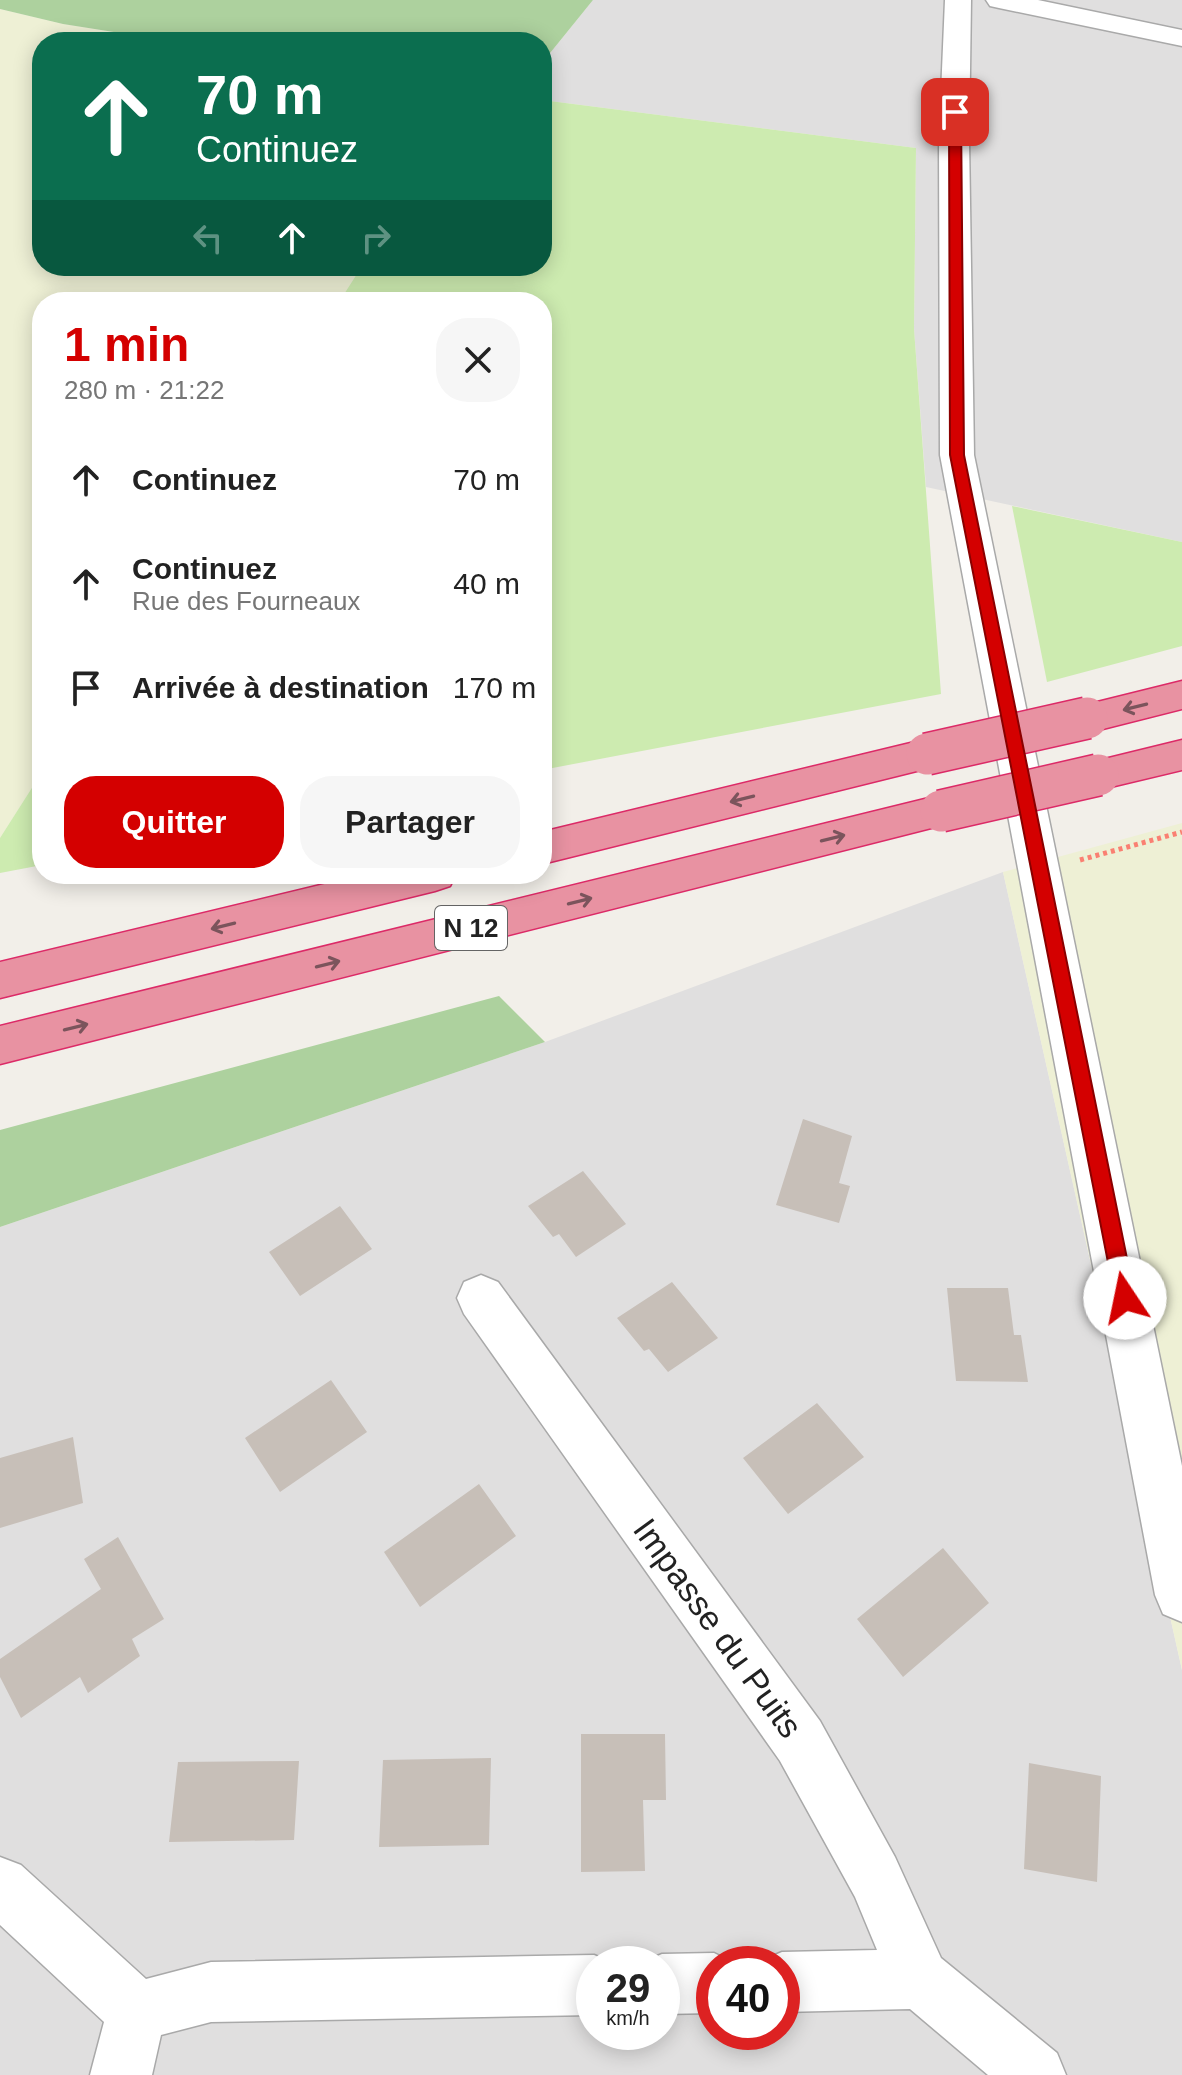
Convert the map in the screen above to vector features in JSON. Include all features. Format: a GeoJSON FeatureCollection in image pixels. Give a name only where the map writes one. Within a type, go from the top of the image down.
{"type":"FeatureCollection","features":[{"type":"Feature","properties":{"kind":"highway"},"geometry":{"type":"LineString","coordinates":[[552,846],[1182,695]]}},
{"type":"Feature","properties":{"kind":"highway","name":"N 12"},"geometry":{"type":"LineString","coordinates":[[0,1045],[941,811],[1182,755]]}},
{"type":"Feature","properties":{"kind":"highway","name":"N 12"},"geometry":{"type":"LineString","coordinates":[[0,980],[394,884]]}},
{"type":"Feature","properties":{"kind":"street"},"geometry":{"type":"LineString","coordinates":[[958,0],[954,140],[957,455],[1043,877],[1182,1595]]}},
{"type":"Feature","properties":{"kind":"street"},"geometry":{"type":"LineString","coordinates":[[999,0],[1182,38]]}},
{"type":"Feature","properties":{"kind":"street","name":"Impasse du Puits"},"geometry":{"type":"LineString","coordinates":[[481,1298],[800,1741],[875,1877],[920,1979]]}},
{"type":"Feature","properties":{"kind":"street"},"geometry":{"type":"LineString","coordinates":[[0,1886],[137,2011]]}},
{"type":"Feature","properties":{"kind":"street"},"geometry":{"type":"LineString","coordinates":[[800,1982],[920,1979],[1035,2075]]}},
{"type":"Feature","properties":{"kind":"street"},"geometry":{"type":"LineString","coordinates":[[137,2011],[211,1992],[576,1985]]}},
{"type":"Feature","properties":{"kind":"street"},"geometry":{"type":"LineString","coordinates":[[121,2075],[137,2011]]}},
{"type":"Feature","properties":{"kind":"path"},"geometry":{"type":"LineString","coordinates":[[1043,877],[1088,857],[1182,832]]}},
{"type":"Feature","properties":{"kind":"shaded area"},"geometry":{"type":"Polygon","coordinates":[[[593,0],[1182,0],[1182,542],[926,487],[914,329],[916,148],[552,101],[552,51],[593,0]]]}},
{"type":"Feature","properties":{"kind":"shaded area"},"geometry":{"type":"Polygon","coordinates":[[[1003,872],[1182,1670],[1182,2075],[0,2075],[0,1227],[545,1042],[1003,872]]]}},
{"type":"Feature","properties":{"kind":"green space"},"geometry":{"type":"Polygon","coordinates":[[[0,0],[593,0],[552,51],[552,32],[114,32],[0,9],[0,0]]]}},
{"type":"Feature","properties":{"kind":"green space"},"geometry":{"type":"Polygon","coordinates":[[[0,9],[114,32],[32,32],[32,276],[356,276],[345,292],[32,292],[32,788],[0,838],[0,9]]]}},
{"type":"Feature","properties":{"kind":"green space"},"geometry":{"type":"Polygon","coordinates":[[[552,101],[916,148],[914,329],[941,694],[552,768],[552,292],[345,292],[356,276],[552,276],[552,101]]]}},
{"type":"Feature","properties":{"kind":"green space"},"geometry":{"type":"Polygon","coordinates":[[[1012,506],[1182,542],[1182,646],[1047,682],[1012,506]]]}},
{"type":"Feature","properties":{"kind":"green space"},"geometry":{"type":"Polygon","coordinates":[[[32,788],[32,867],[0,873],[0,838],[32,788]]]}},
{"type":"Feature","properties":{"kind":"green space"},"geometry":{"type":"Polygon","coordinates":[[[1182,823],[1182,1670],[1003,872],[1182,823]]]}},
{"type":"Feature","properties":{"kind":"green space"},"geometry":{"type":"Polygon","coordinates":[[[499,996],[545,1042],[0,1227],[0,1130],[499,996]]]}},
{"type":"Feature","properties":{"kind":"building"},"geometry":{"type":"Polygon","coordinates":[[[803,1119],[852,1136],[839,1183],[850,1186],[839,1223],[776,1205],[803,1119]]]}},
{"type":"Feature","properties":{"kind":"building"},"geometry":{"type":"Polygon","coordinates":[[[583,1171],[626,1224],[576,1257],[559,1234],[553,1237],[528,1206],[583,1171]]]}},
{"type":"Feature","properties":{"kind":"building"},"geometry":{"type":"Polygon","coordinates":[[[340,1206],[372,1249],[300,1296],[269,1252],[340,1206]]]}},
{"type":"Feature","properties":{"kind":"building"},"geometry":{"type":"Polygon","coordinates":[[[672,1282],[718,1338],[668,1372],[649,1349],[644,1351],[617,1318],[672,1282]]]}},
{"type":"Feature","properties":{"kind":"building"},"geometry":{"type":"Polygon","coordinates":[[[947,1288],[1008,1288],[1014,1335],[1021,1335],[1028,1382],[956,1381],[947,1288]]]}},
{"type":"Feature","properties":{"kind":"building"},"geometry":{"type":"Polygon","coordinates":[[[331,1380],[367,1432],[280,1492],[245,1438],[331,1380]]]}},
{"type":"Feature","properties":{"kind":"building"},"geometry":{"type":"Polygon","coordinates":[[[817,1403],[864,1457],[788,1514],[743,1458],[817,1403]]]}},
{"type":"Feature","properties":{"kind":"building"},"geometry":{"type":"Polygon","coordinates":[[[73,1437],[83,1503],[0,1528],[0,1458],[73,1437]]]}},
{"type":"Feature","properties":{"kind":"building"},"geometry":{"type":"Polygon","coordinates":[[[479,1484],[516,1536],[420,1607],[384,1552],[479,1484]]]}},
{"type":"Feature","properties":{"kind":"building"},"geometry":{"type":"Polygon","coordinates":[[[118,1537],[164,1619],[132,1639],[140,1656],[88,1693],[80,1677],[21,1718],[0,1677],[0,1659],[101,1589],[84,1559],[118,1537]]]}},
{"type":"Feature","properties":{"kind":"building"},"geometry":{"type":"Polygon","coordinates":[[[943,1548],[989,1603],[903,1677],[857,1619],[943,1548]]]}},
{"type":"Feature","properties":{"kind":"building"},"geometry":{"type":"Polygon","coordinates":[[[581,1734],[665,1734],[666,1800],[643,1800],[645,1871],[581,1872],[581,1734]]]}},
{"type":"Feature","properties":{"kind":"building"},"geometry":{"type":"Polygon","coordinates":[[[491,1758],[489,1845],[379,1847],[383,1760],[491,1758]]]}},
{"type":"Feature","properties":{"kind":"building"},"geometry":{"type":"Polygon","coordinates":[[[299,1761],[294,1840],[169,1842],[178,1762],[299,1761]]]}},
{"type":"Feature","properties":{"kind":"building"},"geometry":{"type":"Polygon","coordinates":[[[1029,1763],[1101,1776],[1097,1882],[1024,1869],[1029,1763]]]}},
{"type":"Feature","properties":{"kind":"route"},"geometry":{"type":"LineString","coordinates":[[955,112],[957,455],[1125,1298]]}}]}
